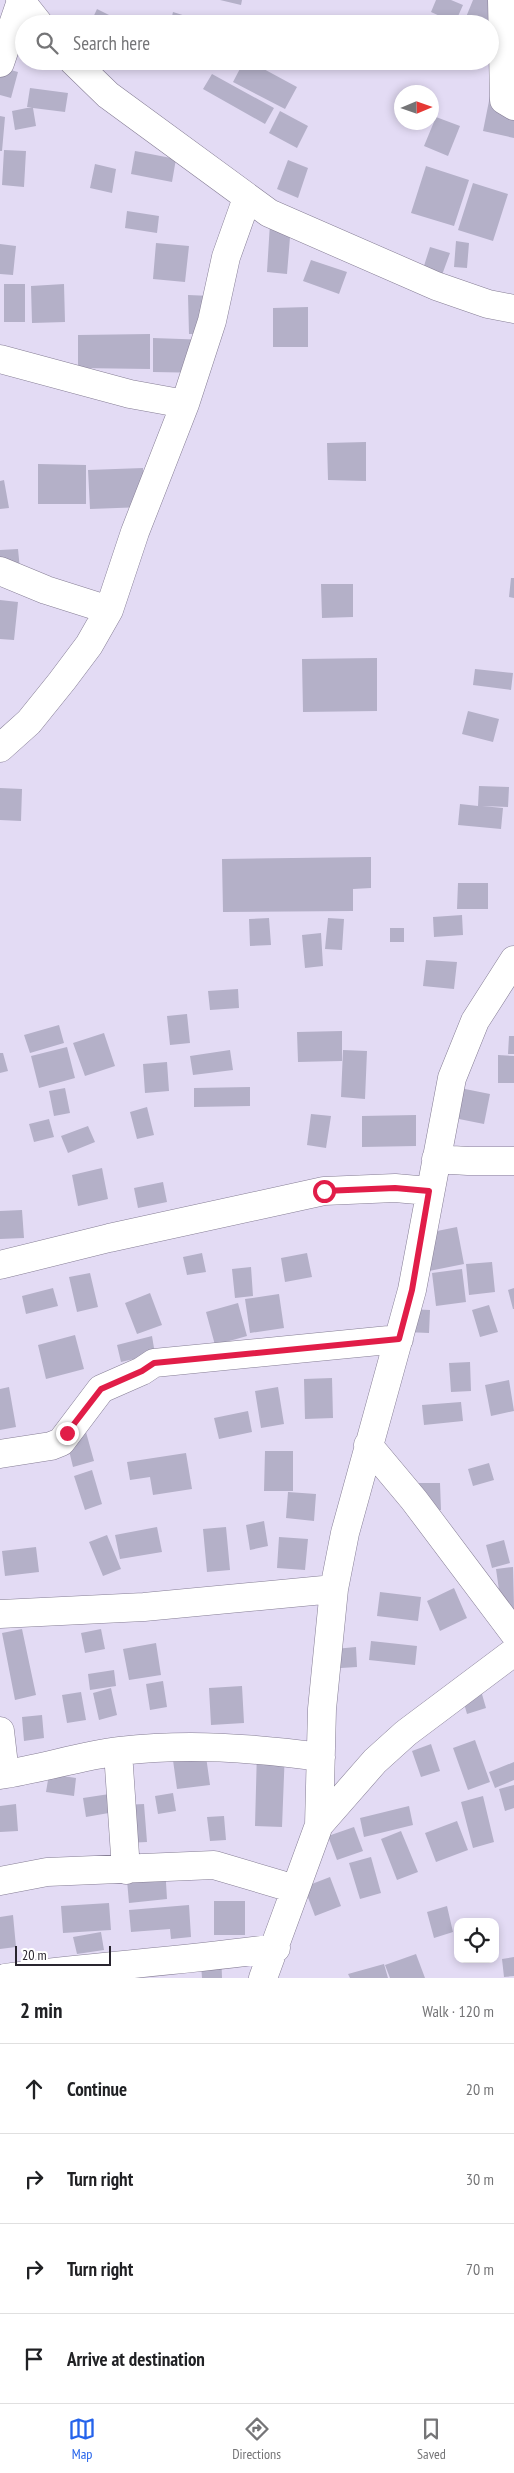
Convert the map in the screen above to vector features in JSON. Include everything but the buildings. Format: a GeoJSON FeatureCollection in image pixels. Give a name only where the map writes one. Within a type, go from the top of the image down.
{"type":"FeatureCollection","features":[{"type":"Feature","properties":{"kind":"street"},"geometry":{"type":"LineString","coordinates":[[20,0],[32,15]]}},
{"type":"Feature","properties":{"kind":"street"},"geometry":{"type":"LineString","coordinates":[[15,15],[20,0]]}},
{"type":"Feature","properties":{"kind":"street"},"geometry":{"type":"LineString","coordinates":[[502,0],[504,100],[514,106]]}},
{"type":"Feature","properties":{"kind":"street"},"geometry":{"type":"LineString","coordinates":[[0,63],[15,16]]}},
{"type":"Feature","properties":{"kind":"street"},"geometry":{"type":"LineString","coordinates":[[82,70],[108,95],[171,139],[269,213],[436,286],[488,304],[514,309]]}},
{"type":"Feature","properties":{"kind":"street"},"geometry":{"type":"LineString","coordinates":[[0,748],[29,722],[62,681],[89,645],[109,610],[135,532],[185,404],[212,321],[226,257],[247,198]]}},
{"type":"Feature","properties":{"kind":"street"},"geometry":{"type":"LineString","coordinates":[[1,365],[130,394],[185,404]]}},
{"type":"Feature","properties":{"kind":"street"},"geometry":{"type":"LineString","coordinates":[[0,570],[46,590],[109,610]]}},
{"type":"Feature","properties":{"kind":"street"},"geometry":{"type":"LineString","coordinates":[[263,1978],[276,1948],[295,1889],[319,1825],[322,1709],[334,1589],[345,1533],[412,1290],[429,1191],[452,1078],[461,1050],[475,1021],[514,960]]}},
{"type":"Feature","properties":{"kind":"street"},"geometry":{"type":"LineString","coordinates":[[436,1159],[468,1161],[514,1160]]}},
{"type":"Feature","properties":{"kind":"street"},"geometry":{"type":"LineString","coordinates":[[0,1258],[0,1265],[109,1238],[324,1191],[395,1188],[429,1191]]}},
{"type":"Feature","properties":{"kind":"street"},"geometry":{"type":"LineString","coordinates":[[0,1454],[51,1446],[61,1442],[101,1389],[142,1371],[154,1363],[399,1339]]}},
{"type":"Feature","properties":{"kind":"street"},"geometry":{"type":"LineString","coordinates":[[368,1445],[414,1500],[514,1633]]}},
{"type":"Feature","properties":{"kind":"street"},"geometry":{"type":"LineString","coordinates":[[0,1614],[144,1607],[334,1589]]}},
{"type":"Feature","properties":{"kind":"street"},"geometry":{"type":"LineString","coordinates":[[319,1825],[375,1762],[406,1733],[514,1653]]}},
{"type":"Feature","properties":{"kind":"street"},"geometry":{"type":"LineString","coordinates":[[0,1731],[3,1774],[118,1752],[197,1746],[250,1748],[321,1756]]}},
{"type":"Feature","properties":{"kind":"street"},"geometry":{"type":"LineString","coordinates":[[118,1752],[126,1870]]}},
{"type":"Feature","properties":{"kind":"street"},"geometry":{"type":"LineString","coordinates":[[0,1881],[48,1872],[214,1865],[295,1889]]}},
{"type":"Feature","properties":{"kind":"street"},"geometry":{"type":"LineString","coordinates":[[9,1978],[276,1948]]}},
{"type":"Feature","properties":{"kind":"route"},"geometry":{"type":"LineString","coordinates":[[67,1433],[101,1389],[142,1371],[154,1363],[399,1339],[412,1290],[429,1191],[395,1188],[324,1191]]}}]}
